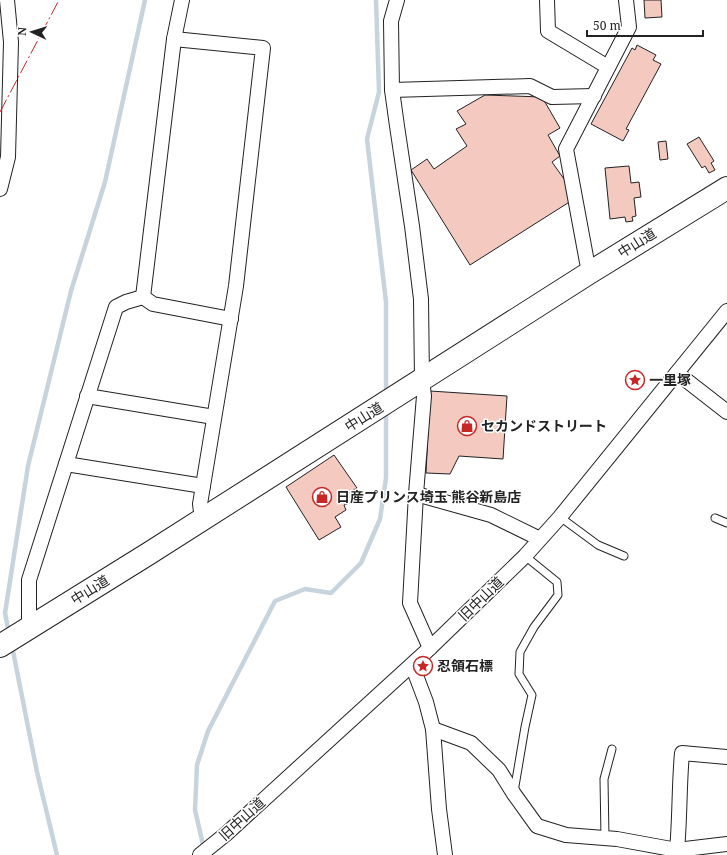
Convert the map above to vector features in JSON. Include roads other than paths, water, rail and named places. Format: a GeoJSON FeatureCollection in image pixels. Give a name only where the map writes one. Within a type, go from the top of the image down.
{"type":"FeatureCollection","features":[{"type":"Feature","properties":{"kind":"highway","name":"中山道"},"geometry":{"type":"LineString","coordinates":[[1,646],[396,397],[589,273],[727,188]]}},
{"type":"Feature","properties":{"kind":"street"},"geometry":{"type":"LineString","coordinates":[[0,189],[8,157],[11,42],[7,0]]}},
{"type":"Feature","properties":{"kind":"street"},"geometry":{"type":"LineString","coordinates":[[143,297],[174,39],[182,0]]}},
{"type":"Feature","properties":{"kind":"street"},"geometry":{"type":"LineString","coordinates":[[397,0],[391,21],[392,90],[412,226],[421,300],[422,380],[424,396],[416,494],[410,603],[430,648]]}},
{"type":"Feature","properties":{"kind":"street"},"geometry":{"type":"LineString","coordinates":[[547,0],[548,31],[608,68]]}},
{"type":"Feature","properties":{"kind":"street"},"geometry":{"type":"LineString","coordinates":[[589,273],[566,149],[629,27],[626,0]]}},
{"type":"Feature","properties":{"kind":"street"},"geometry":{"type":"LineString","coordinates":[[174,39],[263,48],[231,319],[200,504],[202,519]]}},
{"type":"Feature","properties":{"kind":"street"},"geometry":{"type":"LineString","coordinates":[[392,90],[530,86],[552,97],[594,96]]}},
{"type":"Feature","properties":{"kind":"street"},"geometry":{"type":"LineString","coordinates":[[143,297],[153,304],[231,319]]}},
{"type":"Feature","properties":{"kind":"street"},"geometry":{"type":"LineString","coordinates":[[24,631],[29,580],[116,307],[126,302],[143,297]]}},
{"type":"Feature","properties":{"kind":"street","name":"旧中山道"},"geometry":{"type":"LineString","coordinates":[[200,855],[213,845],[412,665],[525,556],[560,517],[727,311]]}},
{"type":"Feature","properties":{"kind":"street"},"geometry":{"type":"LineString","coordinates":[[677,373],[727,412]]}},
{"type":"Feature","properties":{"kind":"street"},"geometry":{"type":"LineString","coordinates":[[87,396],[214,417]]}},
{"type":"Feature","properties":{"kind":"street"},"geometry":{"type":"LineString","coordinates":[[66,464],[203,486]]}},
{"type":"Feature","properties":{"kind":"street"},"geometry":{"type":"LineString","coordinates":[[416,494],[491,515],[540,539]]}},
{"type":"Feature","properties":{"kind":"street"},"geometry":{"type":"LineString","coordinates":[[412,665],[426,702],[432,729],[439,809],[445,855]]}},
{"type":"Feature","properties":{"kind":"street"},"geometry":{"type":"LineString","coordinates":[[432,729],[471,743],[500,770],[514,794],[537,826],[566,835],[617,839],[670,851],[727,844]]}},
{"type":"Feature","properties":{"kind":"street"},"geometry":{"type":"LineString","coordinates":[[670,851],[679,829],[679,783],[682,753],[727,757]]}},
{"type":"Feature","properties":{"kind":"lane"},"geometry":{"type":"LineString","coordinates":[[560,517],[598,545],[624,556]]}},
{"type":"Feature","properties":{"kind":"lane"},"geometry":{"type":"LineString","coordinates":[[715,518],[727,523]]}},
{"type":"Feature","properties":{"kind":"lane"},"geometry":{"type":"LineString","coordinates":[[514,794],[525,726],[532,695],[519,674],[520,652],[534,627],[558,595],[557,582],[525,556]]}},
{"type":"Feature","properties":{"kind":"lane"},"geometry":{"type":"LineString","coordinates":[[605,838],[604,779],[612,749]]}},
{"type":"Feature","properties":{"kind":"waterway"},"geometry":{"type":"LineString","coordinates":[[9,633],[5,613],[28,466],[71,291],[105,182],[145,0]]}},
{"type":"Feature","properties":{"kind":"waterway"},"geometry":{"type":"LineString","coordinates":[[376,0],[379,92],[367,139],[386,302],[386,396]]}},
{"type":"Feature","properties":{"kind":"waterway"},"geometry":{"type":"LineString","coordinates":[[204,849],[195,810],[197,765],[208,731],[275,601],[305,589],[331,593],[361,563],[380,519],[386,478],[386,411]]}},
{"type":"Feature","properties":{"kind":"waterway"},"geometry":{"type":"LineString","coordinates":[[12,646],[37,772],[57,855]]}},
{"type":"Feature","properties":{"kind":"place","name":"一里塚"},"geometry":{"type":"Point","coordinates":[635,380]}},
{"type":"Feature","properties":{"kind":"place","name":"セカンドストリート"},"geometry":{"type":"Point","coordinates":[467,426]}},
{"type":"Feature","properties":{"kind":"place","name":"日産プリンス埼玉 熊谷新島店"},"geometry":{"type":"Point","coordinates":[322,497]}},
{"type":"Feature","properties":{"kind":"place","name":"忍領石標"},"geometry":{"type":"Point","coordinates":[423,666]}}]}
